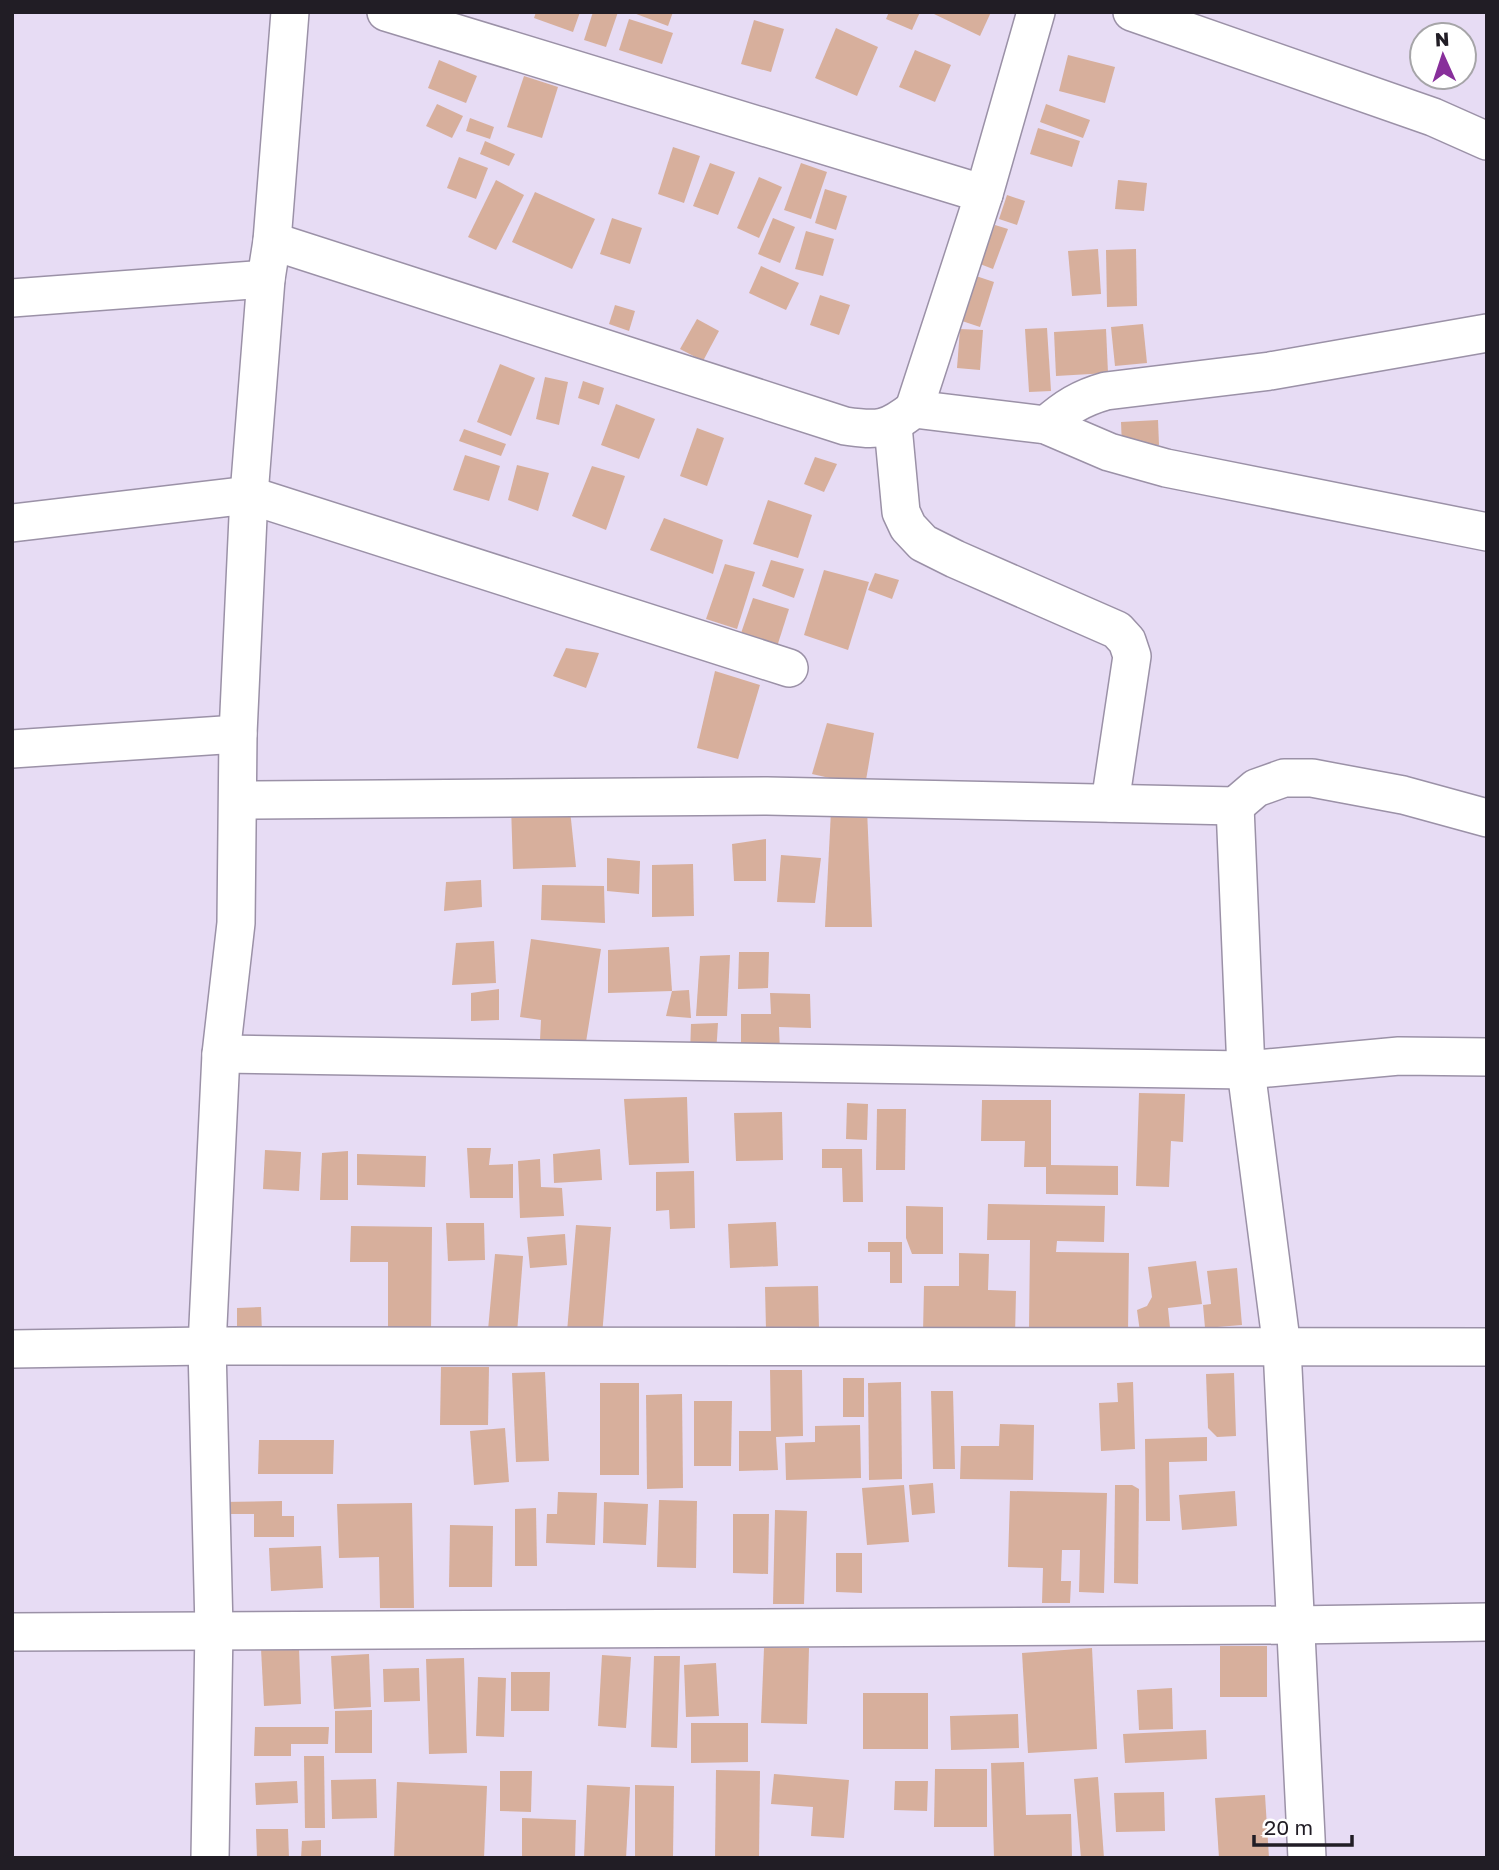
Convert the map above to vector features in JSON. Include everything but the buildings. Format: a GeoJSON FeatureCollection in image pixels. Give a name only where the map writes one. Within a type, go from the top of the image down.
{"type":"FeatureCollection","features":[{"type":"Feature","properties":{"kind":"street"},"geometry":{"type":"LineString","coordinates":[[210,1858],[214,1629],[207,1346],[221,1054],[236,923],[238,734],[249,495],[290,12]]}},
{"type":"Feature","properties":{"kind":"street"},"geometry":{"type":"LineString","coordinates":[[386,12],[984,194]]}},
{"type":"Feature","properties":{"kind":"street"},"geometry":{"type":"LineString","coordinates":[[1036,12],[984,194],[903,417],[901,512],[908,527],[923,542],[955,559],[1118,630],[1127,641],[1132,656],[1110,803]]}},
{"type":"Feature","properties":{"kind":"street"},"geometry":{"type":"LineString","coordinates":[[1132,12],[1433,117],[1487,141]]}},
{"type":"Feature","properties":{"kind":"street"},"geometry":{"type":"LineString","coordinates":[[272,242],[845,426],[869,429],[903,417],[1046,425],[1109,452],[1166,468],[1487,532]]}},
{"type":"Feature","properties":{"kind":"street"},"geometry":{"type":"LineString","coordinates":[[12,298],[266,279]]}},
{"type":"Feature","properties":{"kind":"street"},"geometry":{"type":"LineString","coordinates":[[1046,425],[1067,407],[1106,391],[1270,371],[1487,333]]}},
{"type":"Feature","properties":{"kind":"street"},"geometry":{"type":"LineString","coordinates":[[12,523],[249,495],[789,668]]}},
{"type":"Feature","properties":{"kind":"street"},"geometry":{"type":"LineString","coordinates":[[12,749],[238,734]]}},
{"type":"Feature","properties":{"kind":"street"},"geometry":{"type":"LineString","coordinates":[[238,800],[767,796],[1235,806],[1256,788],[1284,778],[1312,778],[1403,795],[1487,818]]}},
{"type":"Feature","properties":{"kind":"street"},"geometry":{"type":"LineString","coordinates":[[1235,806],[1246,1070],[1282,1348],[1307,1858]]}},
{"type":"Feature","properties":{"kind":"street"},"geometry":{"type":"LineString","coordinates":[[221,1054],[1246,1070],[1399,1056],[1487,1057]]}},
{"type":"Feature","properties":{"kind":"street"},"geometry":{"type":"LineString","coordinates":[[12,1349],[207,1346],[1487,1347]]}},
{"type":"Feature","properties":{"kind":"street"},"geometry":{"type":"LineString","coordinates":[[12,1632],[1487,1622]]}}]}
